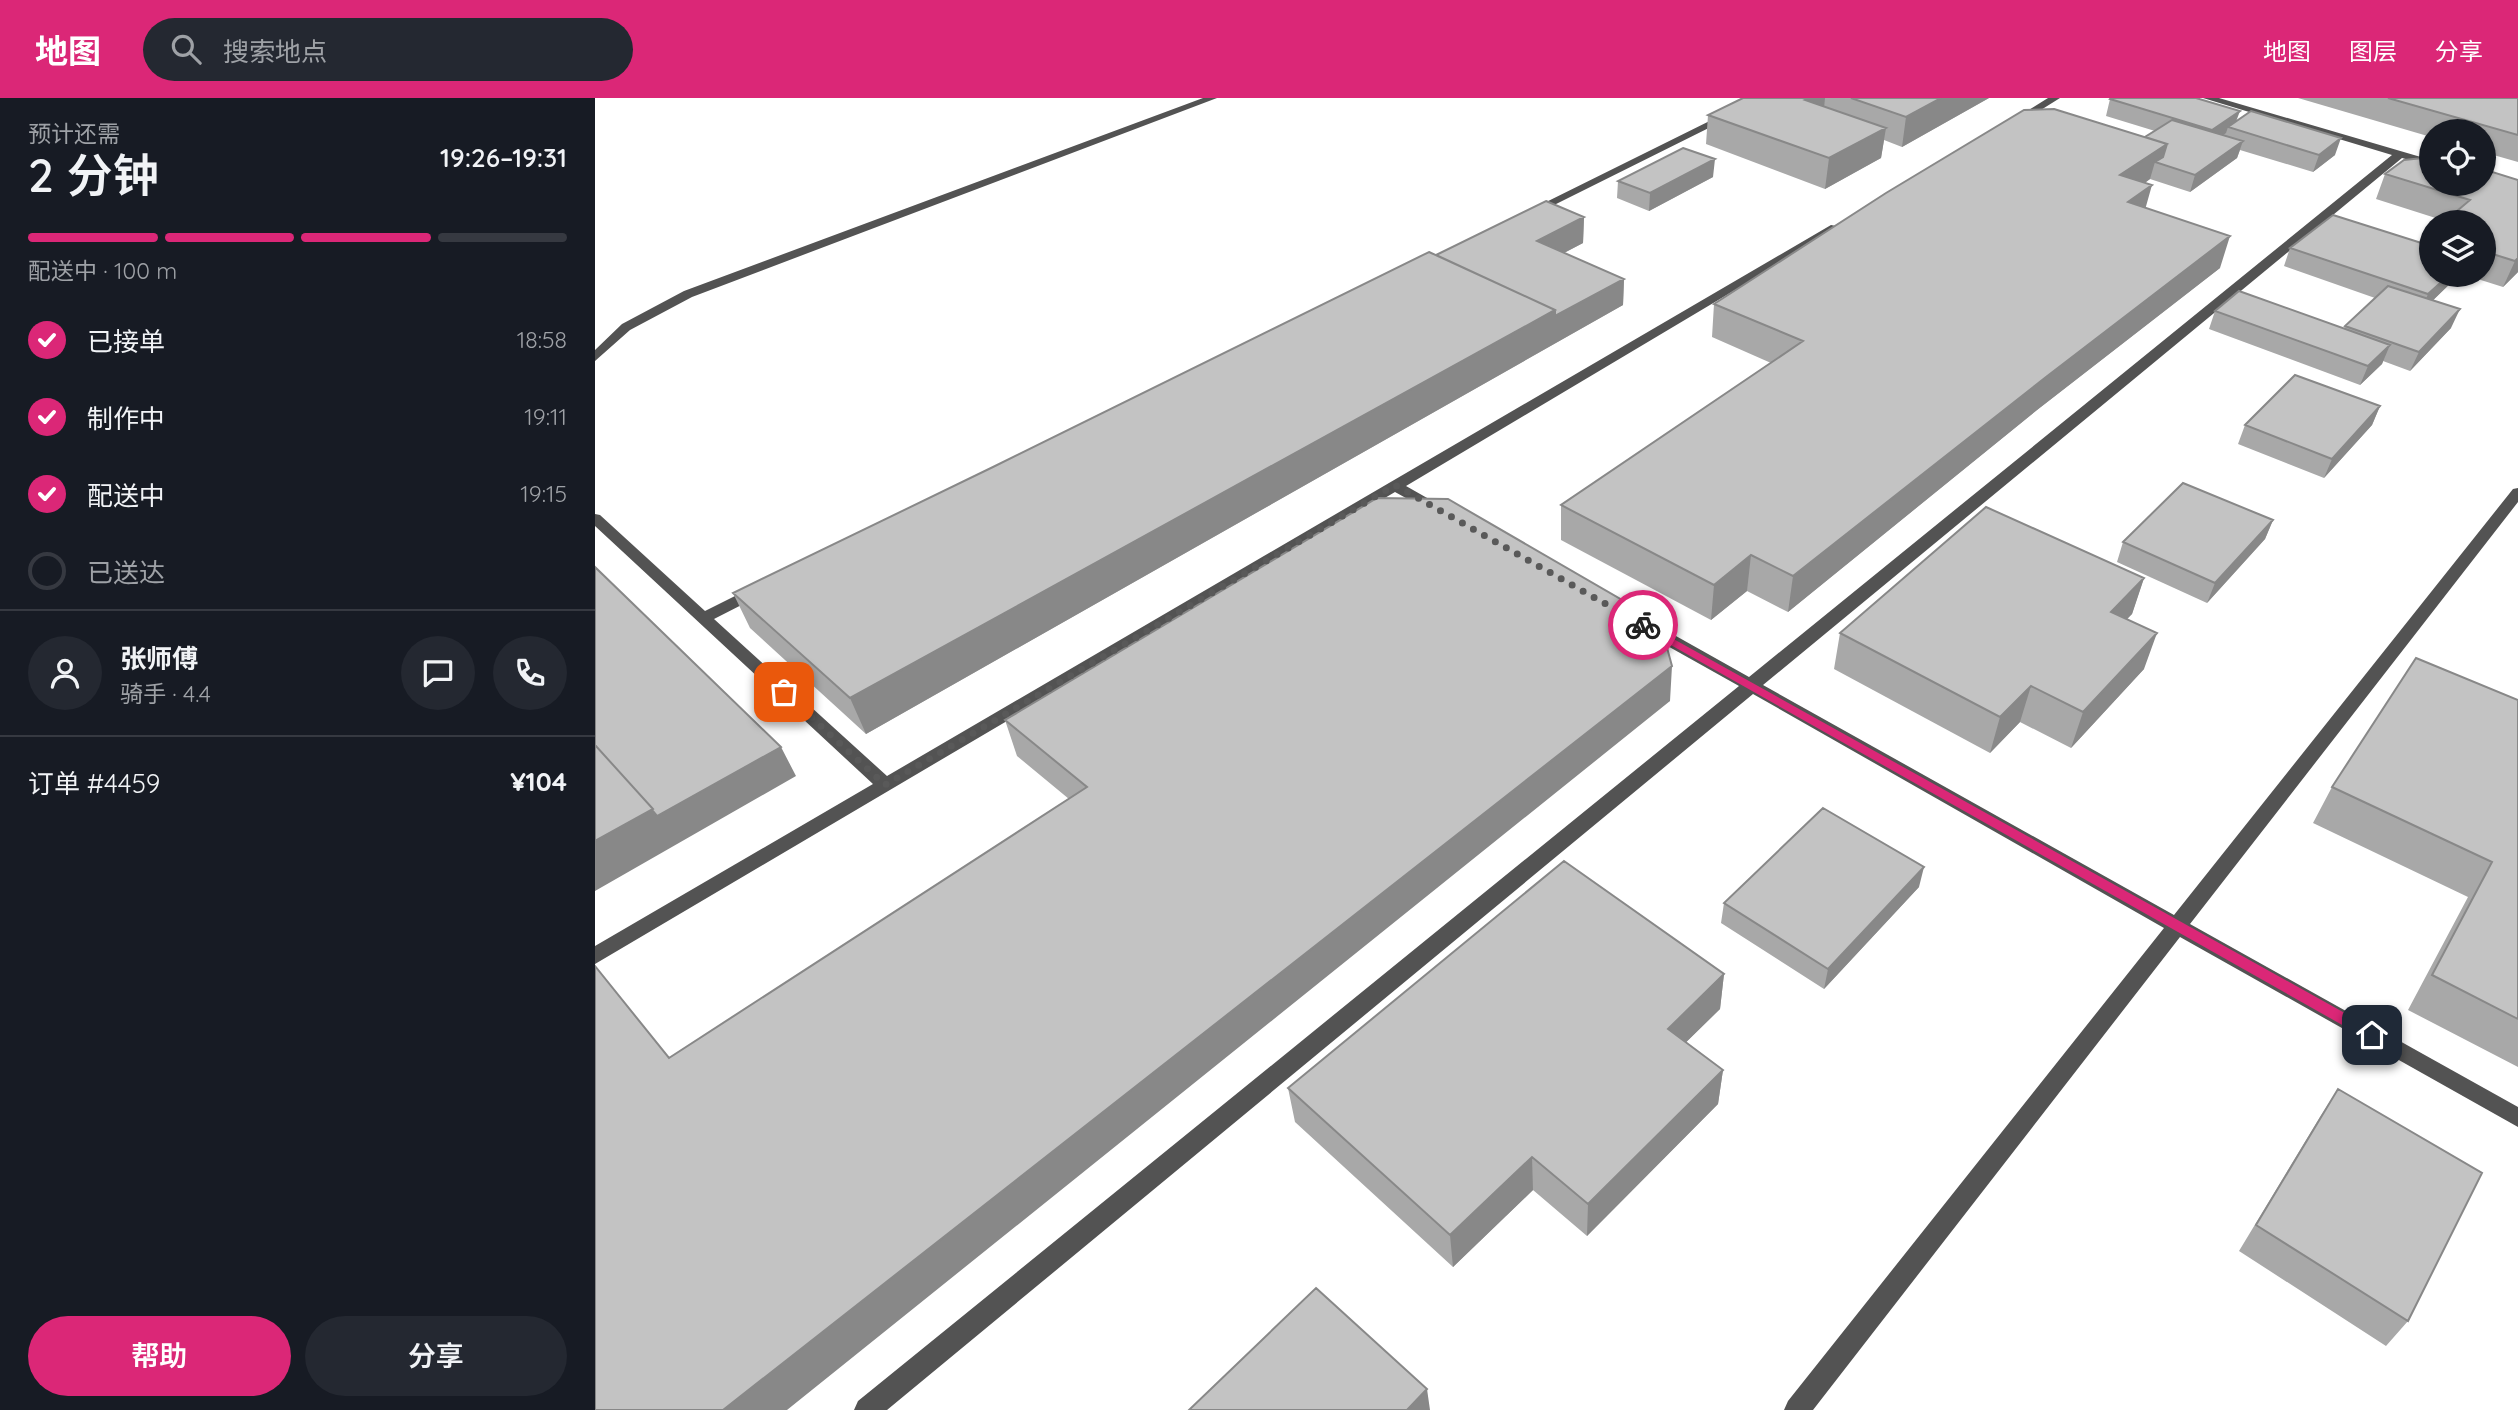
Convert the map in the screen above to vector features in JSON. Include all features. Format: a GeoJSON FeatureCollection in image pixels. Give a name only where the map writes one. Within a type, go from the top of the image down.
{"type":"FeatureCollection","features":[{"type":"Feature","properties":{"kind":"street"},"geometry":{"type":"LineString","coordinates":[[595,357],[626,327],[688,294],[1212,98]]}},
{"type":"Feature","properties":{"kind":"street"},"geometry":{"type":"LineString","coordinates":[[1514,220],[1764,98]]}},
{"type":"Feature","properties":{"kind":"street"},"geometry":{"type":"LineString","coordinates":[[2007,126],[2055,98]]}},
{"type":"Feature","properties":{"kind":"street"},"geometry":{"type":"LineString","coordinates":[[2208,98],[2419,160]]}},
{"type":"Feature","properties":{"kind":"street"},"geometry":{"type":"LineString","coordinates":[[867,1410],[2400,154]]}},
{"type":"Feature","properties":{"kind":"street"},"geometry":{"type":"LineString","coordinates":[[595,956],[1851,218]]}},
{"type":"Feature","properties":{"kind":"street"},"geometry":{"type":"LineString","coordinates":[[1395,485],[1454,519]]}},
{"type":"Feature","properties":{"kind":"street"},"geometry":{"type":"LineString","coordinates":[[1797,1410],[2518,492]]}},
{"type":"Feature","properties":{"kind":"street"},"geometry":{"type":"LineString","coordinates":[[595,518],[885,785]]}},
{"type":"Feature","properties":{"kind":"street"},"geometry":{"type":"LineString","coordinates":[[703,618],[765,587]]}},
{"type":"Feature","properties":{"kind":"street"},"geometry":{"type":"LineString","coordinates":[[1633,619],[2518,1118]]}},
{"type":"Feature","properties":{"kind":"building"},"geometry":{"type":"Polygon","coordinates":[[[1743,98],[1810,98],[1805,100],[1886,128],[1829,158],[1708,115],[1743,98]]]}},
{"type":"Feature","properties":{"kind":"building"},"geometry":{"type":"Polygon","coordinates":[[[1851,98],[1941,98],[1906,117],[1851,98]]]}},
{"type":"Feature","properties":{"kind":"building"},"geometry":{"type":"Polygon","coordinates":[[[2111,98],[2196,98],[2240,111],[2212,130],[2111,98]]]}},
{"type":"Feature","properties":{"kind":"building"},"geometry":{"type":"Polygon","coordinates":[[[2388,98],[2518,98],[2518,135],[2496,129],[2496,119],[2462,119],[2388,98]]]}},
{"type":"Feature","properties":{"kind":"building"},"geometry":{"type":"Polygon","coordinates":[[[2054,109],[2167,144],[2120,175],[2152,185],[2128,202],[2230,236],[1793,576],[1751,555],[1714,585],[1561,505],[1803,341],[1714,304],[1886,193],[2024,110],[2054,109]]]}},
{"type":"Feature","properties":{"kind":"building"},"geometry":{"type":"Polygon","coordinates":[[[2251,111],[2341,138],[2319,155],[2228,127],[2251,111]]]}},
{"type":"Feature","properties":{"kind":"building"},"geometry":{"type":"Polygon","coordinates":[[[2172,120],[2243,141],[2195,175],[2155,162],[2163,157],[2167,144],[2145,137],[2172,120]]]}},
{"type":"Feature","properties":{"kind":"building"},"geometry":{"type":"Polygon","coordinates":[[[1683,148],[1715,159],[1650,193],[1618,181],[1683,148]]]}},
{"type":"Feature","properties":{"kind":"building"},"geometry":{"type":"Polygon","coordinates":[[[2419,158],[2419,184],[2385,174],[2404,160],[2419,158]]]}},
{"type":"Feature","properties":{"kind":"building"},"geometry":{"type":"Polygon","coordinates":[[[2496,173],[2518,180],[2518,258],[2515,261],[2496,255],[2496,210],[2458,210],[2470,200],[2457,196],[2496,196],[2496,173]]]}},
{"type":"Feature","properties":{"kind":"building"},"geometry":{"type":"Polygon","coordinates":[[[1546,201],[1584,217],[1537,241],[1624,279],[1555,316],[1555,310],[1436,255],[1546,201]]]}},
{"type":"Feature","properties":{"kind":"building"},"geometry":{"type":"Polygon","coordinates":[[[2333,215],[2419,242],[2419,287],[2436,287],[2428,294],[2290,248],[2333,215]]]}},
{"type":"Feature","properties":{"kind":"building"},"geometry":{"type":"Polygon","coordinates":[[[1429,252],[1555,310],[850,698],[733,593],[993,467],[1429,252]]]}},
{"type":"Feature","properties":{"kind":"building"},"geometry":{"type":"Polygon","coordinates":[[[2388,286],[2460,309],[2419,352],[2345,326],[2388,286]]]}},
{"type":"Feature","properties":{"kind":"building"},"geometry":{"type":"Polygon","coordinates":[[[2239,291],[2390,345],[2368,366],[2215,311],[2239,291]]]}},
{"type":"Feature","properties":{"kind":"building"},"geometry":{"type":"Polygon","coordinates":[[[2295,375],[2380,406],[2332,459],[2245,425],[2295,375]]]}},
{"type":"Feature","properties":{"kind":"building"},"geometry":{"type":"Polygon","coordinates":[[[2183,483],[2273,520],[2215,583],[2123,542],[2183,483]]]}},
{"type":"Feature","properties":{"kind":"building"},"geometry":{"type":"Polygon","coordinates":[[[1377,498],[1448,499],[1660,622],[1672,666],[723,1410],[595,1410],[595,966],[669,1058],[1087,787],[1005,720],[1377,498]]]}},
{"type":"Feature","properties":{"kind":"building"},"geometry":{"type":"Polygon","coordinates":[[[1986,507],[2144,578],[2111,612],[2157,633],[2083,712],[2031,686],[2000,717],[1840,633],[1986,507]]]}},
{"type":"Feature","properties":{"kind":"building"},"geometry":{"type":"Polygon","coordinates":[[[595,567],[781,747],[657,816],[595,745],[595,567]]]}},
{"type":"Feature","properties":{"kind":"building"},"geometry":{"type":"Polygon","coordinates":[[[2416,658],[2518,700],[2518,1019],[2432,975],[2492,862],[2332,787],[2416,658]]]}},
{"type":"Feature","properties":{"kind":"building"},"geometry":{"type":"Polygon","coordinates":[[[595,745],[653,809],[595,841],[595,745]]]}},
{"type":"Feature","properties":{"kind":"building"},"geometry":{"type":"Polygon","coordinates":[[[1823,808],[1924,867],[1828,969],[1724,903],[1823,808]]]}},
{"type":"Feature","properties":{"kind":"building"},"geometry":{"type":"Polygon","coordinates":[[[1564,861],[1724,974],[1668,1029],[1723,1070],[1588,1204],[1532,1157],[1450,1235],[1288,1088],[1564,861]]]}},
{"type":"Feature","properties":{"kind":"building"},"geometry":{"type":"Polygon","coordinates":[[[2338,1089],[2482,1173],[2408,1321],[2256,1225],[2338,1089]]]}},
{"type":"Feature","properties":{"kind":"building"},"geometry":{"type":"Polygon","coordinates":[[[1316,1288],[1427,1389],[1407,1410],[1189,1410],[1316,1288]]]}},
{"type":"Feature","properties":{"kind":"way so far"},"geometry":{"type":"LineString","coordinates":[[784,692],[885,785],[1395,485],[1643,625]]}},
{"type":"Feature","properties":{"kind":"route"},"geometry":{"type":"LineString","coordinates":[[1643,625],[2372,1035]]}}]}
